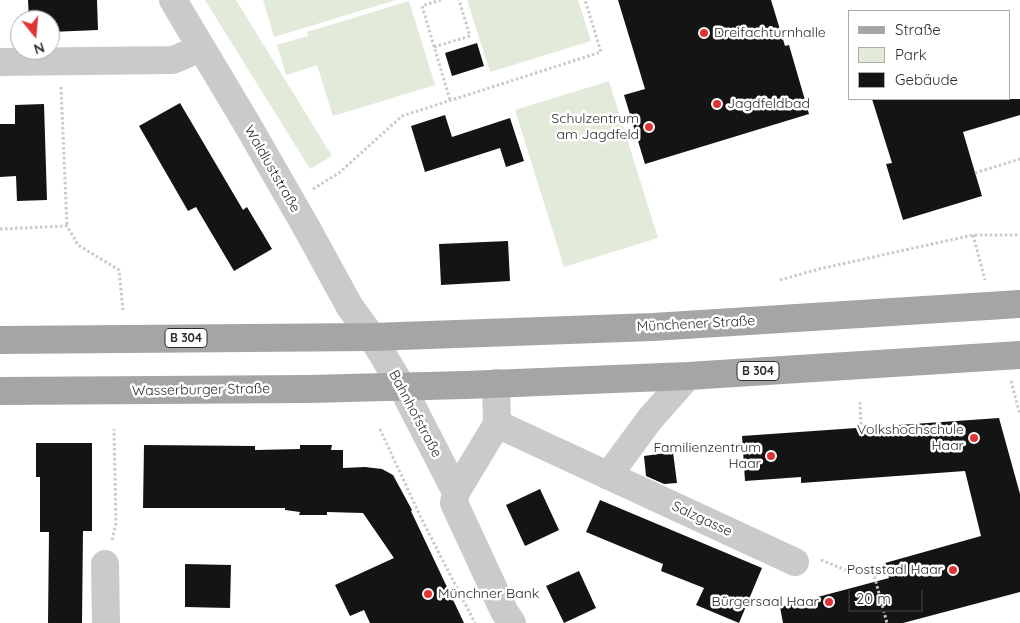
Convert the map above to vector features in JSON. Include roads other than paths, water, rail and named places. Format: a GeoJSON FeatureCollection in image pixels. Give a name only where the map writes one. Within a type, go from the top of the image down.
{"type":"FeatureCollection","features":[{"type":"Feature","properties":{"kind":"main road","name":"Münchener Straße"},"geometry":{"type":"LineString","coordinates":[[372,337],[653,327],[1020,304]]}},
{"type":"Feature","properties":{"kind":"main road","name":"B 304"},"geometry":{"type":"LineString","coordinates":[[0,340],[372,337]]}},
{"type":"Feature","properties":{"kind":"main road","name":"B 304"},"geometry":{"type":"LineString","coordinates":[[402,387],[1015,366]]}},
{"type":"Feature","properties":{"kind":"main road","name":"Wasserburger Straße"},"geometry":{"type":"LineString","coordinates":[[0,391],[402,387]]}},
{"type":"Feature","properties":{"kind":"street","name":"Waldluststraße"},"geometry":{"type":"LineString","coordinates":[[173,0],[247,124],[350,307],[372,337]]}},
{"type":"Feature","properties":{"kind":"street"},"geometry":{"type":"LineString","coordinates":[[0,62],[173,60],[202,48]]}},
{"type":"Feature","properties":{"kind":"street","name":"Bahnhofstraße"},"geometry":{"type":"LineString","coordinates":[[372,337],[402,387],[456,492],[454,503],[504,611],[512,623]]}},
{"type":"Feature","properties":{"kind":"street"},"geometry":{"type":"LineString","coordinates":[[608,476],[650,419],[688,376]]}},
{"type":"Feature","properties":{"kind":"street"},"geometry":{"type":"LineString","coordinates":[[456,492],[497,424],[496,383]]}},
{"type":"Feature","properties":{"kind":"street","name":"Salzgasse"},"geometry":{"type":"LineString","coordinates":[[497,424],[795,562]]}},
{"type":"Feature","properties":{"kind":"street"},"geometry":{"type":"LineString","coordinates":[[105,564],[106,623]]}},
{"type":"Feature","properties":{"kind":"place","name":"Dreifachturnhalle"},"geometry":{"type":"Point","coordinates":[704,33]}},
{"type":"Feature","properties":{"kind":"place","name":"Jagdfeldbad"},"geometry":{"type":"Point","coordinates":[717,104]}},
{"type":"Feature","properties":{"kind":"place","name":"Schulzentrum am Jagdfeld"},"geometry":{"type":"Point","coordinates":[649,127]}},
{"type":"Feature","properties":{"kind":"place","name":"Volkshochschule Haar"},"geometry":{"type":"Point","coordinates":[974,438]}},
{"type":"Feature","properties":{"kind":"place","name":"Familienzentrum Haar"},"geometry":{"type":"Point","coordinates":[771,456]}},
{"type":"Feature","properties":{"kind":"place","name":"Poststadl Haar"},"geometry":{"type":"Point","coordinates":[953,570]}},
{"type":"Feature","properties":{"kind":"place","name":"Münchner Bank"},"geometry":{"type":"Point","coordinates":[428,594]}},
{"type":"Feature","properties":{"kind":"place","name":"Bürgersaal Haar"},"geometry":{"type":"Point","coordinates":[829,602]}}]}
